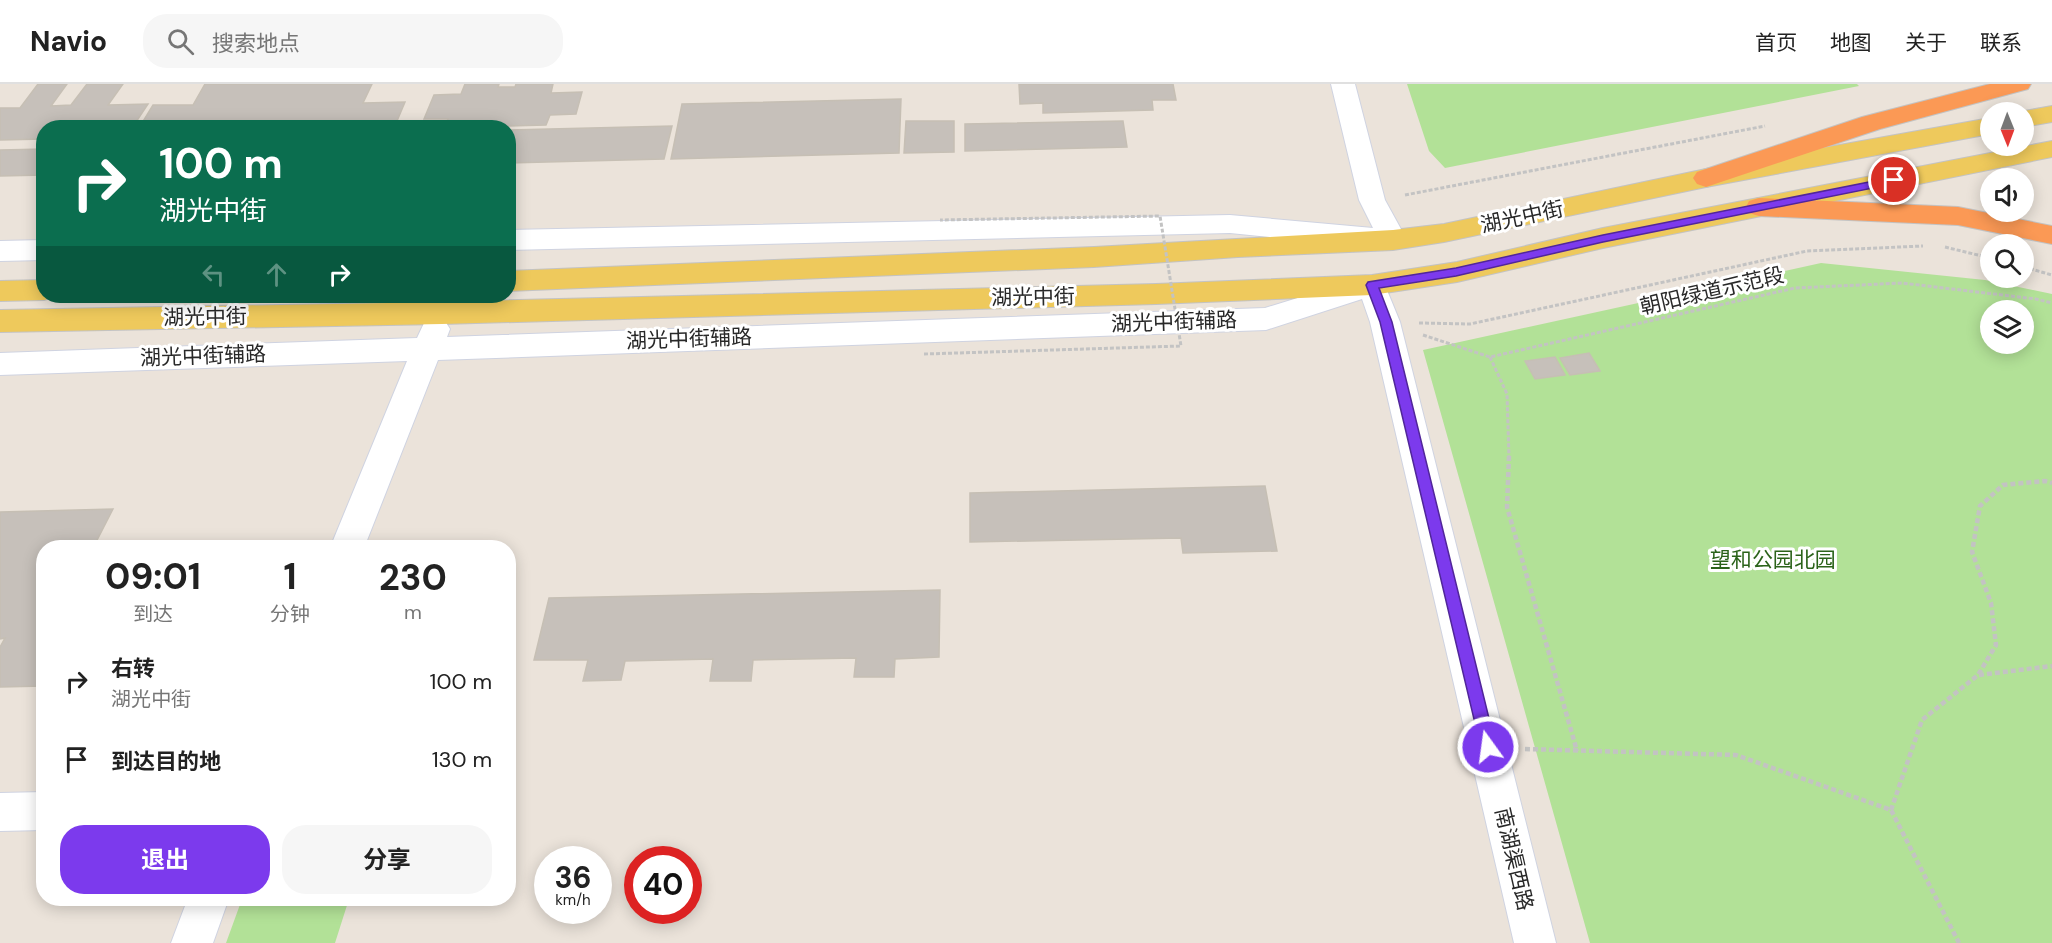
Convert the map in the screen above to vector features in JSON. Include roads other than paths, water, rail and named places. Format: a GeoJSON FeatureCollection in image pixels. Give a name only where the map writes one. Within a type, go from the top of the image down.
{"type":"FeatureCollection","features":[{"type":"Feature","properties":{"kind":"highway"},"geometry":{"type":"LineString","coordinates":[[1706,178],[1871,123],[2019,84]]}},
{"type":"Feature","properties":{"kind":"highway"},"geometry":{"type":"LineString","coordinates":[[1759,207],[1958,216],[2052,235]]}},
{"type":"Feature","properties":{"kind":"main road"},"geometry":{"type":"LineString","coordinates":[[2034,117],[2052,114]]}},
{"type":"Feature","properties":{"kind":"main road","name":"湖光中街"},"geometry":{"type":"LineString","coordinates":[[516,281],[1094,257],[1238,247],[1393,240],[1444,233],[1706,178],[1980,128]]}},
{"type":"Feature","properties":{"kind":"main road","name":"湖光中街"},"geometry":{"type":"LineString","coordinates":[[0,321],[442,313],[1156,294],[1372,285],[1456,272],[1603,238],[2052,149]]}},
{"type":"Feature","properties":{"kind":"main road"},"geometry":{"type":"LineString","coordinates":[[0,291],[36,290]]}},
{"type":"Feature","properties":{"kind":"street"},"geometry":{"type":"LineString","coordinates":[[1342,84],[1372,200],[1393,240]]}},
{"type":"Feature","properties":{"kind":"street"},"geometry":{"type":"LineString","coordinates":[[516,240],[1230,224],[1393,240]]}},
{"type":"Feature","properties":{"kind":"street"},"geometry":{"type":"LineString","coordinates":[[0,251],[36,250]]}},
{"type":"Feature","properties":{"kind":"street","name":"南湖渠西路"},"geometry":{"type":"LineString","coordinates":[[1372,285],[1386,322],[1535,943]]}},
{"type":"Feature","properties":{"kind":"street","name":"湖光中街辅路"},"geometry":{"type":"LineString","coordinates":[[0,364],[1266,319],[1372,285]]}},
{"type":"Feature","properties":{"kind":"street"},"geometry":{"type":"LineString","coordinates":[[350,540],[442,313]]}},
{"type":"Feature","properties":{"kind":"street"},"geometry":{"type":"LineString","coordinates":[[0,812],[36,811]]}},
{"type":"Feature","properties":{"kind":"street"},"geometry":{"type":"LineString","coordinates":[[192,943],[206,906]]}},
{"type":"Feature","properties":{"kind":"park label","name":"望和公园北园"},"geometry":{"type":"Point","coordinates":[1773,560]}}]}
